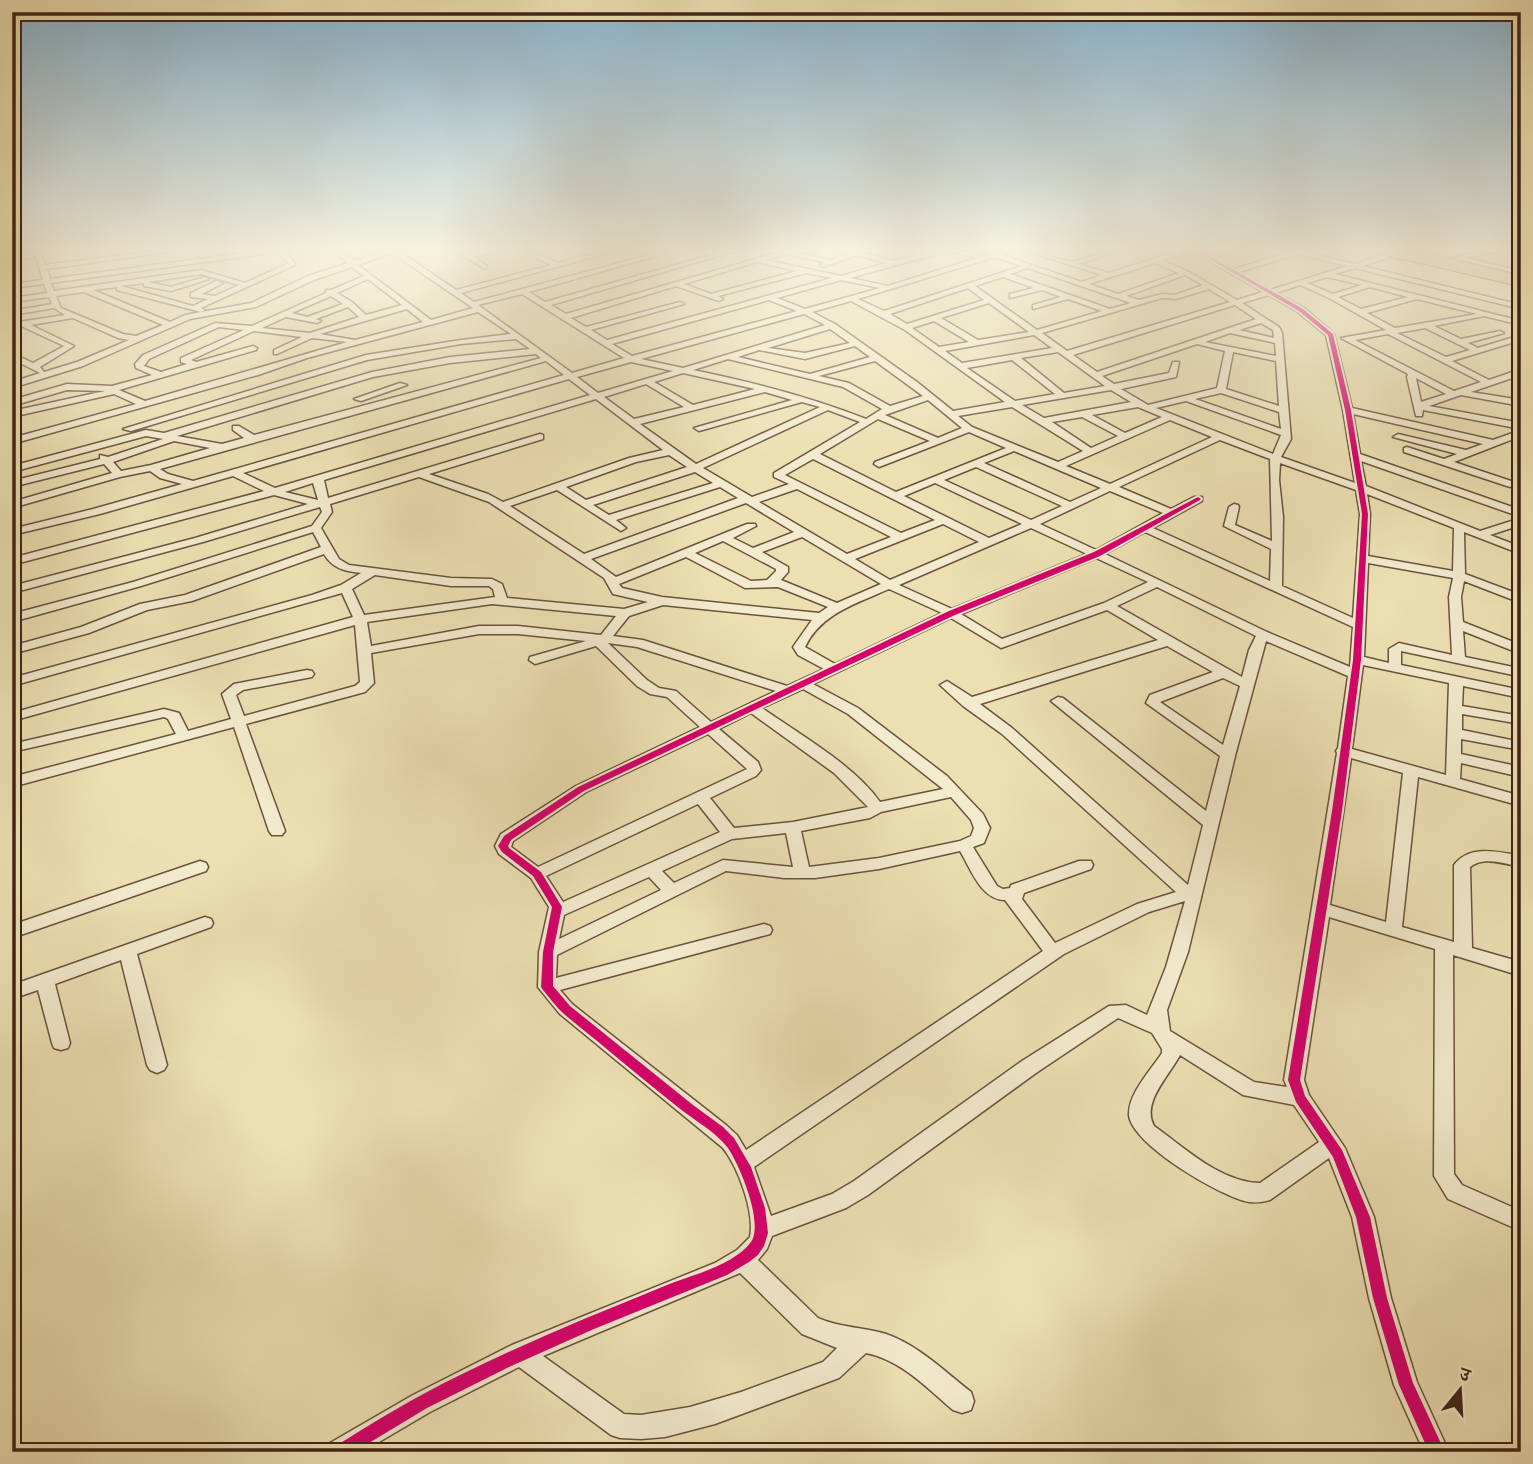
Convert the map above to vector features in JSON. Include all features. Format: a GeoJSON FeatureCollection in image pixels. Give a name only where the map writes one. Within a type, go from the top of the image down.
{"type":"FeatureCollection","features":[{"type":"Feature","properties":{"kind":"street"},"geometry":{"type":"LineString","coordinates":[[12,325],[66,317]]}},
{"type":"Feature","properties":{"kind":"street"},"geometry":{"type":"LineString","coordinates":[[77,317],[121,336],[137,339]]}},
{"type":"Feature","properties":{"kind":"street"},"geometry":{"type":"LineString","coordinates":[[152,317],[170,325]]}},
{"type":"Feature","properties":{"kind":"street"},"geometry":{"type":"LineString","coordinates":[[12,385],[80,365],[170,325],[195,317]]}},
{"type":"Feature","properties":{"kind":"street"},"geometry":{"type":"LineString","coordinates":[[194,365],[184,360],[278,317]]}},
{"type":"Feature","properties":{"kind":"street"},"geometry":{"type":"LineString","coordinates":[[297,317],[312,320],[318,317]]}},
{"type":"Feature","properties":{"kind":"street"},"geometry":{"type":"LineString","coordinates":[[423,317],[430,323]]}},
{"type":"Feature","properties":{"kind":"street"},"geometry":{"type":"LineString","coordinates":[[12,441],[446,317]]}},
{"type":"Feature","properties":{"kind":"street"},"geometry":{"type":"LineString","coordinates":[[493,317],[549,358],[569,377],[696,468],[889,584],[952,613],[1001,644],[1108,606],[1157,582]]}},
{"type":"Feature","properties":{"kind":"street"},"geometry":{"type":"LineString","coordinates":[[565,317],[631,359],[685,369],[764,389],[828,407],[867,422]]}},
{"type":"Feature","properties":{"kind":"street"},"geometry":{"type":"LineString","coordinates":[[584,330],[631,317]]}},
{"type":"Feature","properties":{"kind":"street"},"geometry":{"type":"LineString","coordinates":[[606,343],[702,317]]}},
{"type":"Feature","properties":{"kind":"street"},"geometry":{"type":"LineString","coordinates":[[12,532],[193,485],[781,317]]}},
{"type":"Feature","properties":{"kind":"street"},"geometry":{"type":"LineString","coordinates":[[818,317],[969,429],[1174,514]]}},
{"type":"Feature","properties":{"kind":"street"},"geometry":{"type":"LineString","coordinates":[[888,317],[1014,404],[1090,452]]}},
{"type":"Feature","properties":{"kind":"street"},"geometry":{"type":"LineString","coordinates":[[1016,317],[1112,387],[1167,418],[1361,488],[1521,551]]}},
{"type":"Feature","properties":{"kind":"street"},"geometry":{"type":"LineString","coordinates":[[936,350],[1038,332],[1088,317]]}},
{"type":"Feature","properties":{"kind":"street"},"geometry":{"type":"LineString","coordinates":[[961,366],[1065,351],[1184,317]]}},
{"type":"Feature","properties":{"kind":"street"},"geometry":{"type":"LineString","coordinates":[[1258,317],[1276,329],[1279,341],[1282,410],[1286,434],[1275,458],[1276,588]]}},
{"type":"Feature","properties":{"kind":"street"},"geometry":{"type":"LineString","coordinates":[[1310,317],[1330,334],[1346,339],[1458,394],[1521,402]]}},
{"type":"Feature","properties":{"kind":"street"},"geometry":{"type":"LineString","coordinates":[[1367,317],[1489,383]]}},
{"type":"Feature","properties":{"kind":"street"},"geometry":{"type":"LineString","coordinates":[[1346,339],[1469,317]]}},
{"type":"Feature","properties":{"kind":"street"},"geometry":{"type":"LineString","coordinates":[[1500,317],[1521,323]]}},
{"type":"Feature","properties":{"kind":"street"},"geometry":{"type":"LineString","coordinates":[[277,352],[312,335],[365,318]]}},
{"type":"Feature","properties":{"kind":"street"},"geometry":{"type":"LineString","coordinates":[[904,328],[935,318],[976,343]]}},
{"type":"Feature","properties":{"kind":"street"},"geometry":{"type":"LineString","coordinates":[[183,320],[359,341]]}},
{"type":"Feature","properties":{"kind":"street"},"geometry":{"type":"LineString","coordinates":[[1096,375],[1262,320]]}},
{"type":"Feature","properties":{"kind":"street"},"geometry":{"type":"LineString","coordinates":[[23,324],[70,346],[33,368]]}},
{"type":"Feature","properties":{"kind":"street"},"geometry":{"type":"LineString","coordinates":[[159,374],[140,368],[139,364],[146,357],[218,325]]}},
{"type":"Feature","properties":{"kind":"street"},"geometry":{"type":"LineString","coordinates":[[1426,325],[1476,350]]}},
{"type":"Feature","properties":{"kind":"street"},"geometry":{"type":"LineString","coordinates":[[12,590],[163,551],[422,474],[481,442],[596,396],[832,326]]}},
{"type":"Feature","properties":{"kind":"street"},"geometry":{"type":"LineString","coordinates":[[1231,331],[1279,341]]}},
{"type":"Feature","properties":{"kind":"street"},"geometry":{"type":"LineString","coordinates":[[1460,342],[1500,333]]}},
{"type":"Feature","properties":{"kind":"street"},"geometry":{"type":"LineString","coordinates":[[1330,334],[1348,410],[1365,514],[1364,559],[1360,626],[1349,721],[1342,751],[1337,811],[1294,1080],[1300,1098],[1331,1145],[1363,1217],[1380,1298],[1406,1385],[1437,1452]]}},
{"type":"Feature","properties":{"kind":"street"},"geometry":{"type":"LineString","coordinates":[[12,461],[391,352],[519,336]]}},
{"type":"Feature","properties":{"kind":"street"},"geometry":{"type":"LineString","coordinates":[[1446,360],[1521,337]]}},
{"type":"Feature","properties":{"kind":"street"},"geometry":{"type":"LineString","coordinates":[[1199,342],[1281,360]]}},
{"type":"Feature","properties":{"kind":"street"},"geometry":{"type":"LineString","coordinates":[[220,343],[304,356]]}},
{"type":"Feature","properties":{"kind":"street"},"geometry":{"type":"LineString","coordinates":[[757,348],[805,356],[855,344]]}},
{"type":"Feature","properties":{"kind":"street"},"geometry":{"type":"LineString","coordinates":[[12,414],[115,389],[253,348]]}},
{"type":"Feature","properties":{"kind":"street"},"geometry":{"type":"LineString","coordinates":[[1221,390],[1230,349]]}},
{"type":"Feature","properties":{"kind":"street"},"geometry":{"type":"LineString","coordinates":[[162,437],[372,375],[450,360],[539,351]]}},
{"type":"Feature","properties":{"kind":"street"},"geometry":{"type":"LineString","coordinates":[[12,355],[73,386]]}},
{"type":"Feature","properties":{"kind":"street"},"geometry":{"type":"LineString","coordinates":[[728,357],[854,388],[889,409]]}},
{"type":"Feature","properties":{"kind":"street"},"geometry":{"type":"LineString","coordinates":[[1014,357],[1061,395]]}},
{"type":"Feature","properties":{"kind":"street"},"geometry":{"type":"LineString","coordinates":[[12,491],[18,504],[119,474],[152,468],[251,438],[549,358]]}},
{"type":"Feature","properties":{"kind":"street"},"geometry":{"type":"LineString","coordinates":[[811,376],[875,358]]}},
{"type":"Feature","properties":{"kind":"street"},"geometry":{"type":"LineString","coordinates":[[952,414],[1170,376],[1176,364]]}},
{"type":"Feature","properties":{"kind":"street"},"geometry":{"type":"LineString","coordinates":[[345,365],[423,391]]}},
{"type":"Feature","properties":{"kind":"street"},"geometry":{"type":"LineString","coordinates":[[1413,373],[1411,377],[1419,406],[1419,426]]}},
{"type":"Feature","properties":{"kind":"street"},"geometry":{"type":"LineString","coordinates":[[1419,406],[1518,375]]}},
{"type":"Feature","properties":{"kind":"street"},"geometry":{"type":"LineString","coordinates":[[647,381],[692,408]]}},
{"type":"Feature","properties":{"kind":"street"},"geometry":{"type":"LineString","coordinates":[[307,415],[403,385]]}},
{"type":"Feature","properties":{"kind":"street"},"geometry":{"type":"LineString","coordinates":[[12,403],[73,386],[115,389],[144,404]]}},
{"type":"Feature","properties":{"kind":"street"},"geometry":{"type":"LineString","coordinates":[[635,422],[764,389]]}},
{"type":"Feature","properties":{"kind":"street"},"geometry":{"type":"LineString","coordinates":[[1044,421],[1190,400],[1221,390],[1282,410]]}},
{"type":"Feature","properties":{"kind":"street"},"geometry":{"type":"LineString","coordinates":[[900,537],[784,481],[779,473],[889,409],[929,397]]}},
{"type":"Feature","properties":{"kind":"street"},"geometry":{"type":"LineString","coordinates":[[699,428],[801,400]]}},
{"type":"Feature","properties":{"kind":"street"},"geometry":{"type":"LineString","coordinates":[[1190,400],[1286,434]]}},
{"type":"Feature","properties":{"kind":"street"},"geometry":{"type":"LineString","coordinates":[[1419,406],[1521,426]]}},
{"type":"Feature","properties":{"kind":"street"},"geometry":{"type":"LineString","coordinates":[[585,504],[696,468],[828,407]]}},
{"type":"Feature","properties":{"kind":"street"},"geometry":{"type":"LineString","coordinates":[[1348,410],[1496,444]]}},
{"type":"Feature","properties":{"kind":"street"},"geometry":{"type":"LineString","coordinates":[[1083,414],[1126,437]]}},
{"type":"Feature","properties":{"kind":"street"},"geometry":{"type":"LineString","coordinates":[[878,416],[938,441]]}},
{"type":"Feature","properties":{"kind":"street"},"geometry":{"type":"LineString","coordinates":[[1057,466],[1167,418]]}},
{"type":"Feature","properties":{"kind":"street"},"geometry":{"type":"LineString","coordinates":[[236,428],[251,438]]}},
{"type":"Feature","properties":{"kind":"street"},"geometry":{"type":"LineString","coordinates":[[879,464],[969,429]]}},
{"type":"Feature","properties":{"kind":"street"},"geometry":{"type":"LineString","coordinates":[[12,468],[146,433],[222,447]]}},
{"type":"Feature","properties":{"kind":"street"},"geometry":{"type":"LineString","coordinates":[[1446,462],[1521,433]]}},
{"type":"Feature","properties":{"kind":"street"},"geometry":{"type":"LineString","coordinates":[[1452,449],[1463,436]]}},
{"type":"Feature","properties":{"kind":"street"},"geometry":{"type":"LineString","coordinates":[[12,562],[319,478],[481,442],[540,437]]}},
{"type":"Feature","properties":{"kind":"street"},"geometry":{"type":"LineString","coordinates":[[833,668],[803,652],[799,647],[803,637],[820,617],[837,607],[1031,524],[1219,437]]}},
{"type":"Feature","properties":{"kind":"street"},"geometry":{"type":"LineString","coordinates":[[1398,437],[1469,454]]}},
{"type":"Feature","properties":{"kind":"street"},"geometry":{"type":"LineString","coordinates":[[12,484],[108,460],[174,439]]}},
{"type":"Feature","properties":{"kind":"street"},"geometry":{"type":"LineString","coordinates":[[93,448],[108,460],[119,474]]}},
{"type":"Feature","properties":{"kind":"street"},"geometry":{"type":"LineString","coordinates":[[895,496],[1014,448]]}},
{"type":"Feature","properties":{"kind":"street"},"geometry":{"type":"LineString","coordinates":[[1408,450],[1515,481]]}},
{"type":"Feature","properties":{"kind":"street"},"geometry":{"type":"LineString","coordinates":[[500,506],[633,460],[671,451]]}},
{"type":"Feature","properties":{"kind":"street"},"geometry":{"type":"LineString","coordinates":[[811,454],[988,542]]}},
{"type":"Feature","properties":{"kind":"street"},"geometry":{"type":"LineString","coordinates":[[1356,456],[1521,514]]}},
{"type":"Feature","properties":{"kind":"street"},"geometry":{"type":"LineString","coordinates":[[975,463],[1069,505]]}},
{"type":"Feature","properties":{"kind":"street"},"geometry":{"type":"LineString","coordinates":[[152,468],[164,476],[193,485]]}},
{"type":"Feature","properties":{"kind":"street"},"geometry":{"type":"LineString","coordinates":[[234,473],[298,500],[322,502]]}},
{"type":"Feature","properties":{"kind":"street"},"geometry":{"type":"LineString","coordinates":[[422,474],[439,484],[487,496],[609,576],[612,585],[632,596],[820,617]]}},
{"type":"Feature","properties":{"kind":"street"},"geometry":{"type":"LineString","coordinates":[[12,618],[137,584],[316,527],[327,512],[322,502],[319,478]]}},
{"type":"Feature","properties":{"kind":"street"},"geometry":{"type":"LineString","coordinates":[[936,480],[1157,582],[1263,635],[1355,666],[1395,668],[1521,694]]}},
{"type":"Feature","properties":{"kind":"street"},"geometry":{"type":"LineString","coordinates":[[1475,496],[1515,481]]}},
{"type":"Feature","properties":{"kind":"street"},"geometry":{"type":"LineString","coordinates":[[607,519],[722,483]]}},
{"type":"Feature","properties":{"kind":"street"},"geometry":{"type":"LineString","coordinates":[[558,486],[621,528]]}},
{"type":"Feature","properties":{"kind":"street"},"geometry":{"type":"LineString","coordinates":[[582,558],[794,486]]}},
{"type":"Feature","properties":{"kind":"street"},"geometry":{"type":"LineString","coordinates":[[339,1452],[407,1409],[465,1378],[566,1332],[726,1269],[752,1251],[760,1241],[763,1229],[751,1181],[732,1144],[566,1009],[547,987],[548,951],[556,903],[537,874],[505,850],[503,844],[507,838],[581,789],[952,613],[1097,554],[1198,499]]}},
{"type":"Feature","properties":{"kind":"street"},"geometry":{"type":"LineString","coordinates":[[1234,507],[1229,526],[1277,547]]}},
{"type":"Feature","properties":{"kind":"street"},"geometry":{"type":"LineString","coordinates":[[846,558],[944,520]]}},
{"type":"Feature","properties":{"kind":"street"},"geometry":{"type":"LineString","coordinates":[[1481,534],[1521,521]]}},
{"type":"Feature","properties":{"kind":"street"},"geometry":{"type":"LineString","coordinates":[[604,598],[612,585],[751,526]]}},
{"type":"Feature","properties":{"kind":"street"},"geometry":{"type":"LineString","coordinates":[[1457,659],[1455,597],[1459,575],[1459,526]]}},
{"type":"Feature","properties":{"kind":"street"},"geometry":{"type":"LineString","coordinates":[[316,527],[334,561],[346,568],[451,582],[492,583],[498,587],[502,600]]}},
{"type":"Feature","properties":{"kind":"street"},"geometry":{"type":"LineString","coordinates":[[1145,528],[1360,626]]}},
{"type":"Feature","properties":{"kind":"street"},"geometry":{"type":"LineString","coordinates":[[753,552],[804,532]]}},
{"type":"Feature","properties":{"kind":"street"},"geometry":{"type":"LineString","coordinates":[[723,537],[784,570],[772,582]]}},
{"type":"Feature","properties":{"kind":"street"},"geometry":{"type":"LineString","coordinates":[[12,650],[85,629],[137,609],[188,598],[327,550]]}},
{"type":"Feature","properties":{"kind":"street"},"geometry":{"type":"LineString","coordinates":[[685,552],[749,585],[772,582],[837,607]]}},
{"type":"Feature","properties":{"kind":"street"},"geometry":{"type":"LineString","coordinates":[[1364,559],[1459,575],[1483,582],[1521,600]]}},
{"type":"Feature","properties":{"kind":"street"},"geometry":{"type":"LineString","coordinates":[[12,682],[345,588],[372,572]]}},
{"type":"Feature","properties":{"kind":"street"},"geometry":{"type":"LineString","coordinates":[[12,782],[360,690],[367,683],[361,619],[357,604],[345,588]]}},
{"type":"Feature","properties":{"kind":"street"},"geometry":{"type":"LineString","coordinates":[[12,717],[361,619],[412,610],[502,600],[625,613],[662,601]]}},
{"type":"Feature","properties":{"kind":"street"},"geometry":{"type":"LineString","coordinates":[[1108,606],[1223,673],[1248,684]]}},
{"type":"Feature","properties":{"kind":"street"},"geometry":{"type":"LineString","coordinates":[[535,660],[600,639],[625,613]]}},
{"type":"Feature","properties":{"kind":"street"},"geometry":{"type":"LineString","coordinates":[[1455,624],[1521,650]]}},
{"type":"Feature","properties":{"kind":"street"},"geometry":{"type":"LineString","coordinates":[[364,651],[493,628],[655,647],[785,690]]}},
{"type":"Feature","properties":{"kind":"street"},"geometry":{"type":"LineString","coordinates":[[763,1229],[839,1201],[861,1188],[1029,1067],[1115,1010],[1126,1012],[1150,1026],[1174,976],[1191,893],[1212,824],[1226,753],[1248,684],[1255,649],[1263,635]]}},
{"type":"Feature","properties":{"kind":"street"},"geometry":{"type":"LineString","coordinates":[[537,874],[751,774],[754,770],[753,765],[712,727],[671,694],[651,690],[600,639]]}},
{"type":"Feature","properties":{"kind":"street"},"geometry":{"type":"LineString","coordinates":[[968,703],[1168,642]]}},
{"type":"Feature","properties":{"kind":"street"},"geometry":{"type":"LineString","coordinates":[[1395,668],[1395,649],[1399,647],[1513,671]]}},
{"type":"Feature","properties":{"kind":"street"},"geometry":{"type":"LineString","coordinates":[[1223,673],[1155,698],[1153,703],[1226,753]]}},
{"type":"Feature","properties":{"kind":"street"},"geometry":{"type":"LineString","coordinates":[[277,831],[229,694],[233,690],[307,674]]}},
{"type":"Feature","properties":{"kind":"street"},"geometry":{"type":"LineString","coordinates":[[1453,782],[1456,681]]}},
{"type":"Feature","properties":{"kind":"street"},"geometry":{"type":"LineString","coordinates":[[548,951],[723,866],[749,866],[772,872],[803,872],[878,864],[964,845],[978,839],[982,828],[978,818],[917,758],[853,711],[802,683]]}},
{"type":"Feature","properties":{"kind":"street"},"geometry":{"type":"LineString","coordinates":[[947,685],[1006,731],[1191,893]]}},
{"type":"Feature","properties":{"kind":"street"},"geometry":{"type":"LineString","coordinates":[[1058,701],[1212,824]]}},
{"type":"Feature","properties":{"kind":"street"},"geometry":{"type":"LineString","coordinates":[[751,707],[829,763],[876,808]]}},
{"type":"Feature","properties":{"kind":"street"},"geometry":{"type":"LineString","coordinates":[[1455,709],[1521,720]]}},
{"type":"Feature","properties":{"kind":"street"},"geometry":{"type":"LineString","coordinates":[[12,748],[164,713],[174,716],[184,737]]}},
{"type":"Feature","properties":{"kind":"street"},"geometry":{"type":"LineString","coordinates":[[1454,733],[1521,747]]}},
{"type":"Feature","properties":{"kind":"street"},"geometry":{"type":"LineString","coordinates":[[1342,751],[1521,801]]}},
{"type":"Feature","properties":{"kind":"street"},"geometry":{"type":"LineString","coordinates":[[1453,757],[1521,772]]}},
{"type":"Feature","properties":{"kind":"street"},"geometry":{"type":"LineString","coordinates":[[1393,931],[1411,770]]}},
{"type":"Feature","properties":{"kind":"street"},"geometry":{"type":"LineString","coordinates":[[556,912],[728,834],[793,827],[870,813],[876,808],[954,792]]}},
{"type":"Feature","properties":{"kind":"street"},"geometry":{"type":"LineString","coordinates":[[701,797],[728,834]]}},
{"type":"Feature","properties":{"kind":"street"},"geometry":{"type":"LineString","coordinates":[[793,827],[803,872]]}},
{"type":"Feature","properties":{"kind":"street"},"geometry":{"type":"LineString","coordinates":[[964,845],[991,890],[1001,895],[1013,893],[1017,889],[1085,864]]}},
{"type":"Feature","properties":{"kind":"street"},"geometry":{"type":"LineString","coordinates":[[1464,953],[1462,864],[1470,857],[1488,855],[1521,862]]}},
{"type":"Feature","properties":{"kind":"street"},"geometry":{"type":"LineString","coordinates":[[12,932],[200,867]]}},
{"type":"Feature","properties":{"kind":"street"},"geometry":{"type":"LineString","coordinates":[[651,869],[672,891]]}},
{"type":"Feature","properties":{"kind":"street"},"geometry":{"type":"LineString","coordinates":[[1013,893],[1013,900],[1053,952]]}},
{"type":"Feature","properties":{"kind":"street"},"geometry":{"type":"LineString","coordinates":[[742,1164],[1053,952],[1095,929],[1143,908],[1191,893]]}},
{"type":"Feature","properties":{"kind":"street"},"geometry":{"type":"LineString","coordinates":[[1320,908],[1521,969]]}},
{"type":"Feature","properties":{"kind":"street"},"geometry":{"type":"LineString","coordinates":[[12,992],[205,923]]}},
{"type":"Feature","properties":{"kind":"street"},"geometry":{"type":"LineString","coordinates":[[547,987],[764,930]]}},
{"type":"Feature","properties":{"kind":"street"},"geometry":{"type":"LineString","coordinates":[[1444,946],[1444,1176],[1455,1192],[1521,1221]]}},
{"type":"Feature","properties":{"kind":"street"},"geometry":{"type":"LineString","coordinates":[[127,951],[157,1065]]}},
{"type":"Feature","properties":{"kind":"street"},"geometry":{"type":"LineString","coordinates":[[45,980],[61,1043]]}},
{"type":"Feature","properties":{"kind":"street"},"geometry":{"type":"LineString","coordinates":[[1159,1011],[1161,1035],[1171,1047],[1171,1054],[1140,1104],[1139,1118],[1147,1132],[1232,1188],[1250,1194],[1264,1193],[1331,1145]]}},
{"type":"Feature","properties":{"kind":"street"},"geometry":{"type":"LineString","coordinates":[[1161,1035],[1250,1089],[1300,1098]]}},
{"type":"Feature","properties":{"kind":"street"},"geometry":{"type":"LineString","coordinates":[[741,1259],[810,1326],[829,1335],[884,1345],[905,1355],[962,1401]]}},
{"type":"Feature","properties":{"kind":"street"},"geometry":{"type":"LineString","coordinates":[[520,1353],[620,1426],[638,1429],[671,1425],[810,1380],[831,1370],[863,1340]]}},
{"type":"Feature","properties":{"kind":"cycle path"},"geometry":{"type":"LineString","coordinates":[[1310,317],[1330,334],[1348,410],[1365,514],[1357,660],[1337,811],[1294,1080],[1300,1098],[1338,1154],[1363,1217],[1380,1298],[1406,1385],[1437,1452]]}},
{"type":"Feature","properties":{"kind":"cycle path"},"geometry":{"type":"LineString","coordinates":[[339,1452],[421,1403],[504,1361],[734,1264],[753,1250],[762,1233],[755,1194],[730,1142],[566,1009],[547,987],[548,952],[557,907],[537,874],[505,850],[503,846],[507,838],[581,789],[952,613],[1097,554],[1198,499]]}}]}
